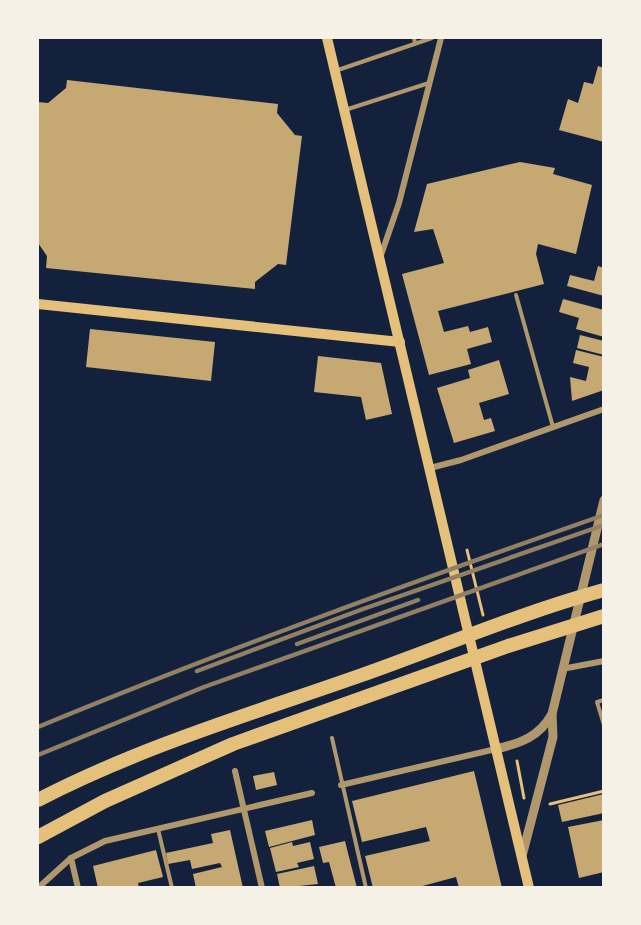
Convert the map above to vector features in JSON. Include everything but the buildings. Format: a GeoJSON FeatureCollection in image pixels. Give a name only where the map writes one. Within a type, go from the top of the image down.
{"type":"FeatureCollection","features":[{"type":"Feature","properties":{"kind":"highway"},"geometry":{"type":"LineString","coordinates":[[38,800],[102,770],[182,738],[558,603],[603,590]]}},
{"type":"Feature","properties":{"kind":"highway"},"geometry":{"type":"LineString","coordinates":[[38,837],[105,801],[233,744],[528,639],[603,616]]}},
{"type":"Feature","properties":{"kind":"main road"},"geometry":{"type":"LineString","coordinates":[[327,38],[529,888]]}},
{"type":"Feature","properties":{"kind":"main road"},"geometry":{"type":"LineString","coordinates":[[38,304],[400,342]]}},
{"type":"Feature","properties":{"kind":"street"},"geometry":{"type":"LineString","coordinates":[[380,258],[399,203],[441,38]]}},
{"type":"Feature","properties":{"kind":"street"},"geometry":{"type":"LineString","coordinates":[[430,468],[461,460],[603,409]]}},
{"type":"Feature","properties":{"kind":"street"},"geometry":{"type":"LineString","coordinates":[[522,856],[553,737],[552,714],[603,500]]}},
{"type":"Feature","properties":{"kind":"street"},"geometry":{"type":"LineString","coordinates":[[562,669],[603,661]]}},
{"type":"Feature","properties":{"kind":"street"},"geometry":{"type":"LineString","coordinates":[[341,785],[496,749],[529,739],[542,730],[552,714]]}},
{"type":"Feature","properties":{"kind":"street"},"geometry":{"type":"LineString","coordinates":[[235,771],[262,888]]}},
{"type":"Feature","properties":{"kind":"street"},"geometry":{"type":"LineString","coordinates":[[38,888],[71,858],[105,841],[312,793]]}},
{"type":"Feature","properties":{"kind":"street"},"geometry":{"type":"LineString","coordinates":[[71,858],[78,888]]}},
{"type":"Feature","properties":{"kind":"lane"},"geometry":{"type":"LineString","coordinates":[[414,38],[415,43]]}},
{"type":"Feature","properties":{"kind":"lane"},"geometry":{"type":"LineString","coordinates":[[335,71],[432,38]]}},
{"type":"Feature","properties":{"kind":"lane"},"geometry":{"type":"LineString","coordinates":[[345,110],[429,82]]}},
{"type":"Feature","properties":{"kind":"lane"},"geometry":{"type":"LineString","coordinates":[[516,295],[553,427]]}},
{"type":"Feature","properties":{"kind":"lane"},"geometry":{"type":"LineString","coordinates":[[603,700],[597,702],[603,725]]}},
{"type":"Feature","properties":{"kind":"lane"},"geometry":{"type":"LineString","coordinates":[[332,738],[366,888]]}},
{"type":"Feature","properties":{"kind":"lane"},"geometry":{"type":"LineString","coordinates":[[158,829],[172,888]]}},
{"type":"Feature","properties":{"kind":"path"},"geometry":{"type":"LineString","coordinates":[[467,550],[483,616]]}},
{"type":"Feature","properties":{"kind":"path"},"geometry":{"type":"LineString","coordinates":[[517,760],[523,799],[529,787]]}},
{"type":"Feature","properties":{"kind":"path"},"geometry":{"type":"LineString","coordinates":[[550,804],[603,790]]}},
{"type":"Feature","properties":{"kind":"railway"},"geometry":{"type":"LineString","coordinates":[[38,727],[319,617],[604,515]]}},
{"type":"Feature","properties":{"kind":"railway"},"geometry":{"type":"LineString","coordinates":[[197,671],[363,609],[604,525]]}},
{"type":"Feature","properties":{"kind":"railway"},"geometry":{"type":"LineString","coordinates":[[38,755],[204,687],[604,544]]}},
{"type":"Feature","properties":{"kind":"railway"},"geometry":{"type":"LineString","coordinates":[[297,644],[418,600]]}}]}
